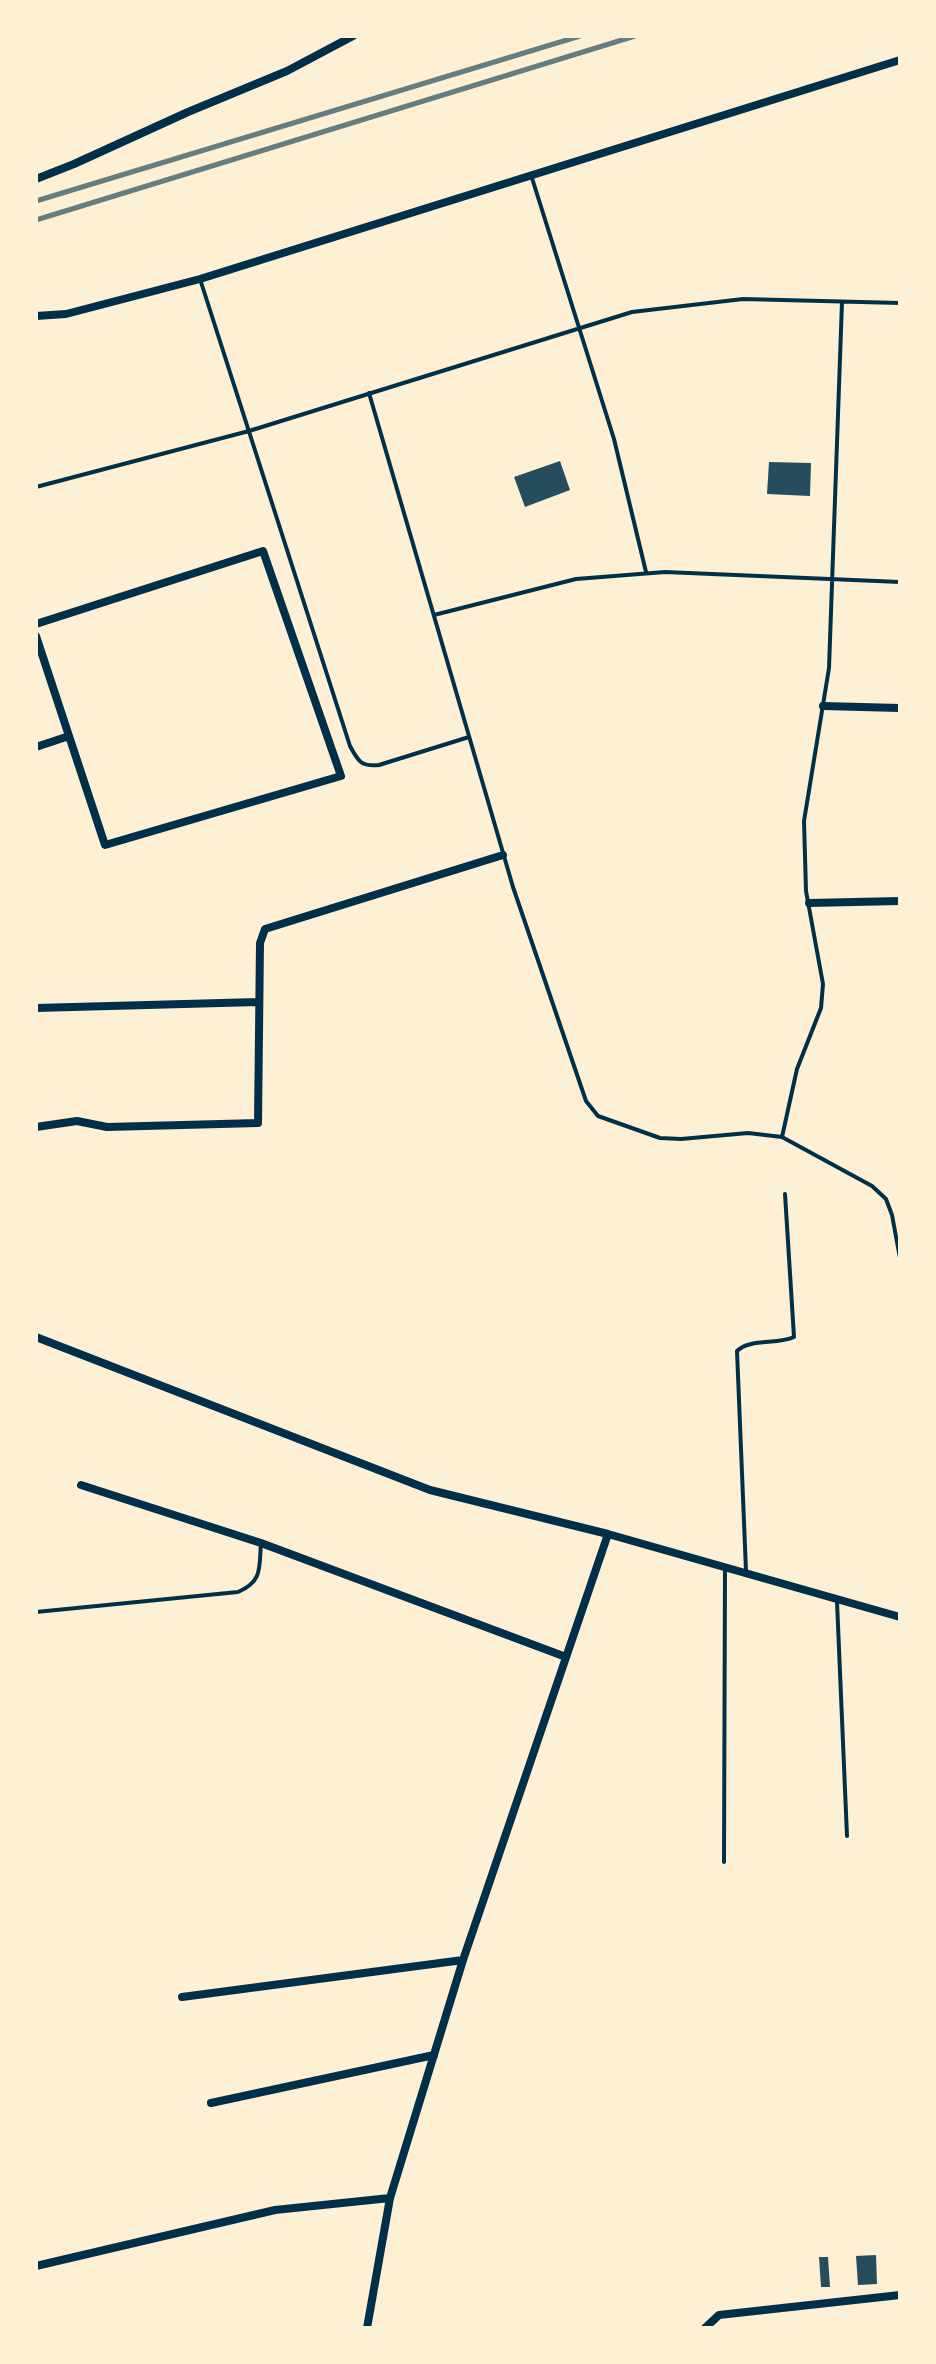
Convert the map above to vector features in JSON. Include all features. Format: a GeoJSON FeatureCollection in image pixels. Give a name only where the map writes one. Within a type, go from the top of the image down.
{"type":"FeatureCollection","features":[{"type":"Feature","properties":{"kind":"street"},"geometry":{"type":"LineString","coordinates":[[36,179],[287,71],[353,36]]}},
{"type":"Feature","properties":{"kind":"street"},"geometry":{"type":"LineString","coordinates":[[36,316],[66,314],[200,279],[900,60]]}},
{"type":"Feature","properties":{"kind":"street"},"geometry":{"type":"LineString","coordinates":[[36,624],[263,551],[341,776],[105,845],[36,636]]}},
{"type":"Feature","properties":{"kind":"street"},"geometry":{"type":"LineString","coordinates":[[823,706],[900,708]]}},
{"type":"Feature","properties":{"kind":"street"},"geometry":{"type":"LineString","coordinates":[[36,747],[69,736]]}},
{"type":"Feature","properties":{"kind":"street"},"geometry":{"type":"LineString","coordinates":[[36,1127],[77,1121],[107,1127],[258,1123],[260,943],[265,929],[503,855]]}},
{"type":"Feature","properties":{"kind":"street"},"geometry":{"type":"LineString","coordinates":[[809,903],[900,901]]}},
{"type":"Feature","properties":{"kind":"street"},"geometry":{"type":"LineString","coordinates":[[36,1008],[258,1002]]}},
{"type":"Feature","properties":{"kind":"street"},"geometry":{"type":"LineString","coordinates":[[36,1337],[430,1490],[608,1534],[900,1617]]}},
{"type":"Feature","properties":{"kind":"street"},"geometry":{"type":"LineString","coordinates":[[81,1485],[261,1543],[566,1657]]}},
{"type":"Feature","properties":{"kind":"street"},"geometry":{"type":"LineString","coordinates":[[367,2328],[390,2198],[463,1960],[608,1534]]}},
{"type":"Feature","properties":{"kind":"street"},"geometry":{"type":"LineString","coordinates":[[182,1997],[463,1960]]}},
{"type":"Feature","properties":{"kind":"street"},"geometry":{"type":"LineString","coordinates":[[211,2103],[434,2055]]}},
{"type":"Feature","properties":{"kind":"street"},"geometry":{"type":"LineString","coordinates":[[36,2266],[275,2210],[390,2198]]}},
{"type":"Feature","properties":{"kind":"street"},"geometry":{"type":"LineString","coordinates":[[705,2328],[719,2315],[900,2295]]}},
{"type":"Feature","properties":{"kind":"lane"},"geometry":{"type":"LineString","coordinates":[[531,175],[614,439],[646,573]]}},
{"type":"Feature","properties":{"kind":"lane"},"geometry":{"type":"LineString","coordinates":[[200,279],[350,746],[359,763],[379,765],[469,737]]}},
{"type":"Feature","properties":{"kind":"lane"},"geometry":{"type":"LineString","coordinates":[[36,487],[249,431],[632,312],[743,299],[900,303]]}},
{"type":"Feature","properties":{"kind":"lane"},"geometry":{"type":"LineString","coordinates":[[782,1137],[797,1069],[821,1008],[823,984],[809,903],[804,821],[829,668],[842,301]]}},
{"type":"Feature","properties":{"kind":"lane"},"geometry":{"type":"LineString","coordinates":[[369,393],[503,855],[586,1101],[598,1116],[660,1138],[748,1133],[782,1137],[872,1186],[886,1199],[900,1258]]}},
{"type":"Feature","properties":{"kind":"lane"},"geometry":{"type":"LineString","coordinates":[[434,615],[576,579],[646,573],[900,582]]}},
{"type":"Feature","properties":{"kind":"lane"},"geometry":{"type":"LineString","coordinates":[[746,1573],[737,1351],[744,1346],[787,1341],[794,1337],[785,1194]]}},
{"type":"Feature","properties":{"kind":"lane"},"geometry":{"type":"LineString","coordinates":[[36,1612],[238,1592],[252,1586],[258,1578],[261,1543]]}},
{"type":"Feature","properties":{"kind":"lane"},"geometry":{"type":"LineString","coordinates":[[724,1862],[725,1567]]}},
{"type":"Feature","properties":{"kind":"lane"},"geometry":{"type":"LineString","coordinates":[[837,1599],[847,1836]]}},
{"type":"Feature","properties":{"kind":"building"},"geometry":{"type":"Polygon","coordinates":[[[560,461],[570,490],[525,507],[514,477],[560,461]]]}},
{"type":"Feature","properties":{"kind":"building"},"geometry":{"type":"Polygon","coordinates":[[[769,462],[811,463],[810,496],[767,494],[769,462]]]}},
{"type":"Feature","properties":{"kind":"building"},"geometry":{"type":"Polygon","coordinates":[[[876,2255],[877,2284],[858,2285],[856,2256],[876,2255]]]}},
{"type":"Feature","properties":{"kind":"building"},"geometry":{"type":"Polygon","coordinates":[[[819,2257],[828,2257],[830,2287],[821,2287],[819,2257]]]}},
{"type":"Feature","properties":{"kind":"railway"},"geometry":{"type":"LineString","coordinates":[[36,201],[580,36]]}},
{"type":"Feature","properties":{"kind":"railway"},"geometry":{"type":"LineString","coordinates":[[36,220],[635,36]]}}]}
